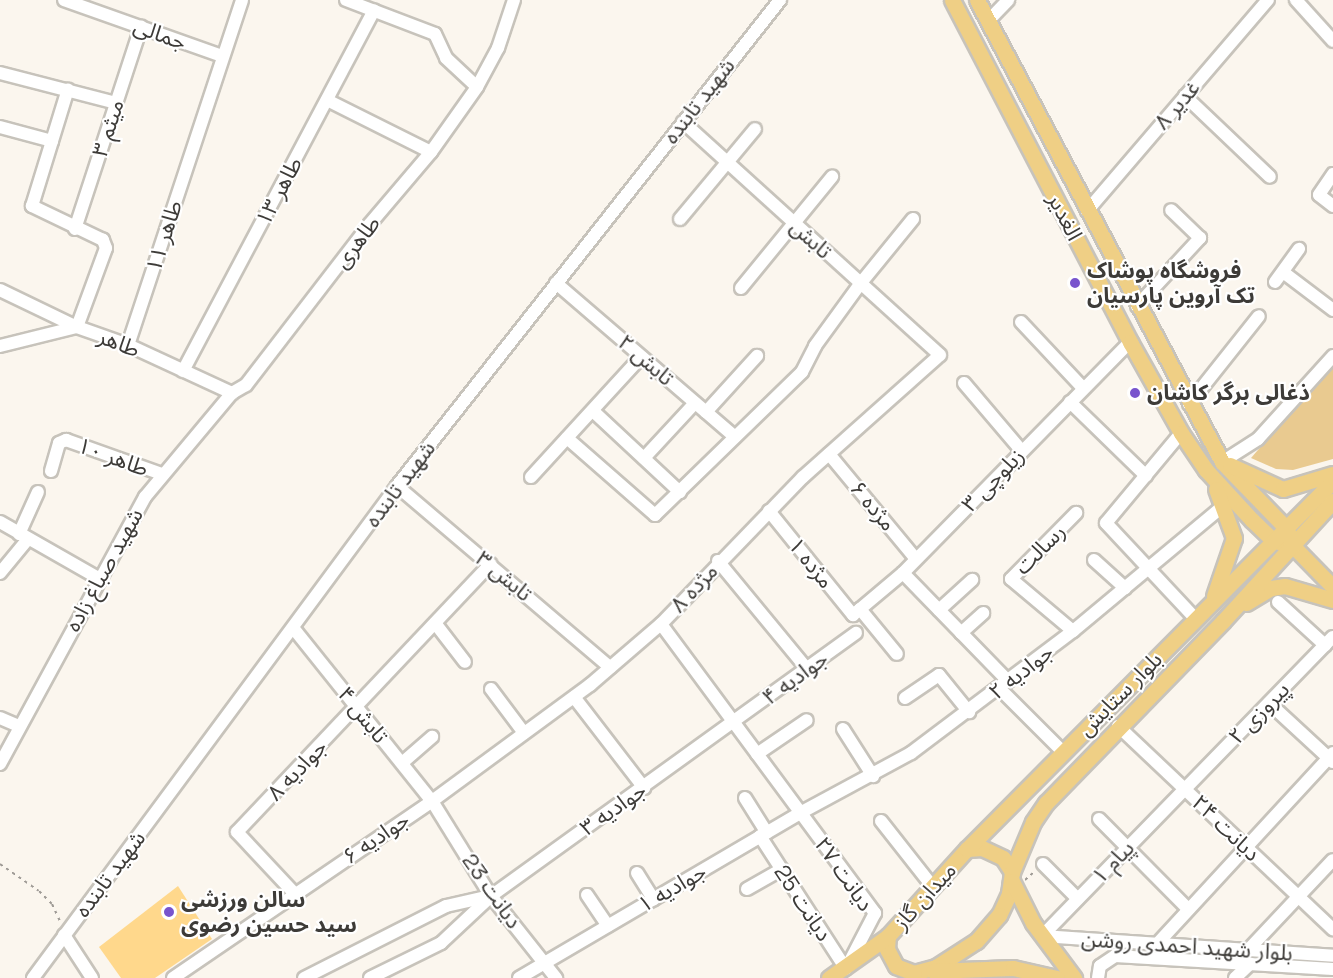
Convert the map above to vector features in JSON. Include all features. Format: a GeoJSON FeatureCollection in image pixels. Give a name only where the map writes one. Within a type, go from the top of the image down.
{"type":"FeatureCollection","features":[{"type":"Feature","properties":{"kind":"main road","name":"الغدیر"},"geometry":{"type":"LineString","coordinates":[[952,0],[1145,371],[1181,433],[1206,470],[1274,541]]}},
{"type":"Feature","properties":{"kind":"main road","name":"الغدیر"},"geometry":{"type":"LineString","coordinates":[[977,0],[1165,360],[1222,462],[1287,529],[1292,545]]}},
{"type":"Feature","properties":{"kind":"main road"},"geometry":{"type":"LineString","coordinates":[[1145,371],[1165,360]]}},
{"type":"Feature","properties":{"kind":"main road"},"geometry":{"type":"LineString","coordinates":[[1222,462],[1283,489],[1333,474]]}},
{"type":"Feature","properties":{"kind":"main road"},"geometry":{"type":"LineString","coordinates":[[1206,470],[1224,505],[1234,538],[1213,600]]}},
{"type":"Feature","properties":{"kind":"main road","name":"بلوار ستایش"},"geometry":{"type":"LineString","coordinates":[[968,849],[1333,481]]}},
{"type":"Feature","properties":{"kind":"main road","name":"بلوار ستایش"},"geometry":{"type":"LineString","coordinates":[[1014,880],[1033,822],[1046,803],[1118,726],[1223,621],[1333,501]]}},
{"type":"Feature","properties":{"kind":"main road"},"geometry":{"type":"LineString","coordinates":[[1274,541],[1292,545],[1333,586]]}},
{"type":"Feature","properties":{"kind":"main road"},"geometry":{"type":"LineString","coordinates":[[1223,621],[1271,588],[1285,586],[1333,600]]}},
{"type":"Feature","properties":{"kind":"main road"},"geometry":{"type":"LineString","coordinates":[[1141,674],[1156,688]]}},
{"type":"Feature","properties":{"kind":"main road","name":"میدان گاز"},"geometry":{"type":"LineString","coordinates":[[913,974],[902,970],[892,961],[887,949],[888,936],[968,849],[982,848],[996,853],[1014,880],[1042,936],[1074,978]]}},
{"type":"Feature","properties":{"kind":"main road"},"geometry":{"type":"LineString","coordinates":[[913,974],[953,958],[986,932],[1005,905],[1014,880]]}},
{"type":"Feature","properties":{"kind":"main road"},"geometry":{"type":"LineString","coordinates":[[829,978],[846,969],[888,936]]}},
{"type":"Feature","properties":{"kind":"main road"},"geometry":{"type":"LineString","coordinates":[[913,974],[1012,968],[1057,978]]}},
{"type":"Feature","properties":{"kind":"street","name":"جمالی"},"geometry":{"type":"LineString","coordinates":[[64,0],[90,4],[141,27],[222,56]]}},
{"type":"Feature","properties":{"kind":"street"},"geometry":{"type":"LineString","coordinates":[[222,56],[242,0]]}},
{"type":"Feature","properties":{"kind":"street","name":"طاهری"},"geometry":{"type":"LineString","coordinates":[[232,393],[246,385],[369,225],[431,152],[477,87],[498,48],[514,0]]}},
{"type":"Feature","properties":{"kind":"street","name":"شهید تابنده"},"geometry":{"type":"LineString","coordinates":[[33,978],[294,629],[397,486],[780,0]]}},
{"type":"Feature","properties":{"kind":"street"},"geometry":{"type":"LineString","coordinates":[[988,21],[1008,0]]}},
{"type":"Feature","properties":{"kind":"street","name":"غدیر ۸"},"geometry":{"type":"LineString","coordinates":[[1087,211],[1268,0]]}},
{"type":"Feature","properties":{"kind":"street"},"geometry":{"type":"LineString","coordinates":[[1296,0],[1333,41]]}},
{"type":"Feature","properties":{"kind":"street"},"geometry":{"type":"LineString","coordinates":[[351,1],[435,34],[447,58],[477,87]]}},
{"type":"Feature","properties":{"kind":"street","name":"طاهر ۱۳"},"geometry":{"type":"LineString","coordinates":[[183,371],[374,11]]}},
{"type":"Feature","properties":{"kind":"street","name":"میثم ۳"},"geometry":{"type":"LineString","coordinates":[[75,229],[141,27]]}},
{"type":"Feature","properties":{"kind":"street","name":"طاهر ۱۱"},"geometry":{"type":"LineString","coordinates":[[128,345],[222,56]]}},
{"type":"Feature","properties":{"kind":"street"},"geometry":{"type":"LineString","coordinates":[[0,73],[68,89],[116,104]]}},
{"type":"Feature","properties":{"kind":"street"},"geometry":{"type":"LineString","coordinates":[[0,290],[77,327],[106,248],[103,240],[75,229],[32,206],[68,89]]}},
{"type":"Feature","properties":{"kind":"street"},"geometry":{"type":"LineString","coordinates":[[1185,96],[1270,177]]}},
{"type":"Feature","properties":{"kind":"street"},"geometry":{"type":"LineString","coordinates":[[327,100],[431,152]]}},
{"type":"Feature","properties":{"kind":"street","name":"تابش"},"geometry":{"type":"LineString","coordinates":[[683,122],[939,356]]}},
{"type":"Feature","properties":{"kind":"street"},"geometry":{"type":"LineString","coordinates":[[0,127],[52,141]]}},
{"type":"Feature","properties":{"kind":"street"},"geometry":{"type":"LineString","coordinates":[[680,219],[755,129]]}},
{"type":"Feature","properties":{"kind":"street"},"geometry":{"type":"LineString","coordinates":[[1333,174],[1318,195],[1333,206]]}},
{"type":"Feature","properties":{"kind":"street"},"geometry":{"type":"LineString","coordinates":[[741,288],[832,177]]}},
{"type":"Feature","properties":{"kind":"street"},"geometry":{"type":"LineString","coordinates":[[1137,306],[1200,238],[1171,210]]}},
{"type":"Feature","properties":{"kind":"street"},"geometry":{"type":"LineString","coordinates":[[567,438],[655,515],[802,372],[815,346],[860,284],[913,219]]}},
{"type":"Feature","properties":{"kind":"street"},"geometry":{"type":"LineString","coordinates":[[1275,282],[1299,249]]}},
{"type":"Feature","properties":{"kind":"street"},"geometry":{"type":"LineString","coordinates":[[1283,272],[1333,310]]}},
{"type":"Feature","properties":{"kind":"street","name":"تابش ۲"},"geometry":{"type":"LineString","coordinates":[[556,283],[735,437]]}},
{"type":"Feature","properties":{"kind":"street"},"geometry":{"type":"LineString","coordinates":[[1189,404],[1259,316]]}},
{"type":"Feature","properties":{"kind":"street"},"geometry":{"type":"LineString","coordinates":[[1021,322],[1083,388]]}},
{"type":"Feature","properties":{"kind":"street","name":"طاهر"},"geometry":{"type":"LineString","coordinates":[[0,346],[77,327],[128,345],[232,393]]}},
{"type":"Feature","properties":{"kind":"street","name":"زیلوچی ۳"},"geometry":{"type":"LineString","coordinates":[[857,612],[903,573],[1021,450],[1130,342]]}},
{"type":"Feature","properties":{"kind":"street"},"geometry":{"type":"LineString","coordinates":[[706,412],[757,356]]}},
{"type":"Feature","properties":{"kind":"street","name":"مژده ۸"},"geometry":{"type":"LineString","coordinates":[[432,801],[574,697],[661,624],[718,561],[829,454],[939,356]]}},
{"type":"Feature","properties":{"kind":"street"},"geometry":{"type":"LineString","coordinates":[[1222,462],[1258,439],[1333,356]]}},
{"type":"Feature","properties":{"kind":"street"},"geometry":{"type":"LineString","coordinates":[[531,477],[641,357]]}},
{"type":"Feature","properties":{"kind":"street"},"geometry":{"type":"LineString","coordinates":[[964,383],[1021,450]]}},
{"type":"Feature","properties":{"kind":"street","name":"شهید صباغ زاده"},"geometry":{"type":"LineString","coordinates":[[0,764],[98,578],[162,474],[232,393]]}},
{"type":"Feature","properties":{"kind":"street"},"geometry":{"type":"LineString","coordinates":[[1070,402],[1146,476]]}},
{"type":"Feature","properties":{"kind":"street"},"geometry":{"type":"LineString","coordinates":[[644,458],[695,403]]}},
{"type":"Feature","properties":{"kind":"street"},"geometry":{"type":"LineString","coordinates":[[593,411],[680,492]]}},
{"type":"Feature","properties":{"kind":"street"},"geometry":{"type":"LineString","coordinates":[[1181,433],[1106,523],[1195,618]]}},
{"type":"Feature","properties":{"kind":"street","name":"طاهر ۱۰"},"geometry":{"type":"LineString","coordinates":[[51,471],[59,443],[66,440],[162,474]]}},
{"type":"Feature","properties":{"kind":"street","name":"مژده ۶"},"geometry":{"type":"LineString","coordinates":[[829,454],[916,559]]}},
{"type":"Feature","properties":{"kind":"street","name":"تابش ۳"},"geometry":{"type":"LineString","coordinates":[[397,486],[610,667]]}},
{"type":"Feature","properties":{"kind":"street"},"geometry":{"type":"LineString","coordinates":[[0,573],[24,536],[38,492]]}},
{"type":"Feature","properties":{"kind":"street","name":"جوادیه ۲"},"geometry":{"type":"LineString","coordinates":[[800,813],[873,776],[969,712],[1073,631],[1224,505]]}},
{"type":"Feature","properties":{"kind":"street","name":"مژده ۱"},"geometry":{"type":"LineString","coordinates":[[770,511],[857,612],[897,654]]}},
{"type":"Feature","properties":{"kind":"street","name":"رسالت"},"geometry":{"type":"LineString","coordinates":[[1073,631],[1011,579],[1076,513]]}},
{"type":"Feature","properties":{"kind":"street"},"geometry":{"type":"LineString","coordinates":[[0,522],[98,578]]}},
{"type":"Feature","properties":{"kind":"street"},"geometry":{"type":"LineString","coordinates":[[1094,560],[1125,588]]}},
{"type":"Feature","properties":{"kind":"street"},"geometry":{"type":"LineString","coordinates":[[718,561],[807,669]]}},
{"type":"Feature","properties":{"kind":"street","name":"جوادیه ۸"},"geometry":{"type":"LineString","coordinates":[[295,894],[237,832],[358,708],[490,564]]}},
{"type":"Feature","properties":{"kind":"street"},"geometry":{"type":"LineString","coordinates":[[903,573],[961,633],[1063,752]]}},
{"type":"Feature","properties":{"kind":"street"},"geometry":{"type":"LineString","coordinates":[[939,610],[972,580]]}},
{"type":"Feature","properties":{"kind":"street"},"geometry":{"type":"LineString","coordinates":[[1278,602],[1329,641]]}},
{"type":"Feature","properties":{"kind":"street"},"geometry":{"type":"LineString","coordinates":[[961,633],[983,613]]}},
{"type":"Feature","properties":{"kind":"street"},"geometry":{"type":"LineString","coordinates":[[435,623],[465,662]]}},
{"type":"Feature","properties":{"kind":"street"},"geometry":{"type":"LineString","coordinates":[[661,624],[800,813]]}},
{"type":"Feature","properties":{"kind":"street","name":"تابش ۴"},"geometry":{"type":"LineString","coordinates":[[294,629],[432,801]]}},
{"type":"Feature","properties":{"kind":"street","name":"جوادیه ۴"},"geometry":{"type":"LineString","coordinates":[[734,722],[856,633]]}},
{"type":"Feature","properties":{"kind":"street","name":"پیروزی ۲"},"geometry":{"type":"LineString","coordinates":[[1185,789],[1329,641]]}},
{"type":"Feature","properties":{"kind":"street"},"geometry":{"type":"LineString","coordinates":[[905,698],[939,675],[969,712]]}},
{"type":"Feature","properties":{"kind":"street"},"geometry":{"type":"LineString","coordinates":[[491,689],[524,733]]}},
{"type":"Feature","properties":{"kind":"street"},"geometry":{"type":"LineString","coordinates":[[574,697],[644,788]]}},
{"type":"Feature","properties":{"kind":"street"},"geometry":{"type":"LineString","coordinates":[[1157,944],[1246,846],[1331,758],[1269,703]]}},
{"type":"Feature","properties":{"kind":"street"},"geometry":{"type":"LineString","coordinates":[[0,718],[19,726]]}},
{"type":"Feature","properties":{"kind":"street"},"geometry":{"type":"LineString","coordinates":[[757,754],[807,720]]}},
{"type":"Feature","properties":{"kind":"street","name":"جوادیه ۳"},"geometry":{"type":"LineString","coordinates":[[370,978],[441,943],[492,896],[734,722]]}},
{"type":"Feature","properties":{"kind":"street","name":"دیانت ۲۴"},"geometry":{"type":"LineString","coordinates":[[1118,726],[1333,930]]}},
{"type":"Feature","properties":{"kind":"street"},"geometry":{"type":"LineString","coordinates":[[843,729],[873,776]]}},
{"type":"Feature","properties":{"kind":"street"},"geometry":{"type":"LineString","coordinates":[[402,763],[432,737]]}},
{"type":"Feature","properties":{"kind":"street","name":"پیام ۱"},"geometry":{"type":"LineString","coordinates":[[1042,936],[1185,789]]}},
{"type":"Feature","properties":{"kind":"street","name":"دیانت 25"},"geometry":{"type":"LineString","coordinates":[[745,798],[782,869],[846,969]]}},
{"type":"Feature","properties":{"kind":"street","name":"جوادیه ۶"},"geometry":{"type":"LineString","coordinates":[[173,978],[432,801]]}},
{"type":"Feature","properties":{"kind":"street","name":"دیانت 23"},"geometry":{"type":"LineString","coordinates":[[432,801],[492,896],[556,978]]}},
{"type":"Feature","properties":{"kind":"street","name":"جوادیه ۱"},"geometry":{"type":"LineString","coordinates":[[519,978],[800,813]]}},
{"type":"Feature","properties":{"kind":"street","name":"دیانت ۲۷"},"geometry":{"type":"LineString","coordinates":[[800,813],[875,913],[846,969]]}},
{"type":"Feature","properties":{"kind":"street"},"geometry":{"type":"LineString","coordinates":[[1099,819],[1188,909]]}},
{"type":"Feature","properties":{"kind":"street"},"geometry":{"type":"LineString","coordinates":[[881,821],[933,887]]}},
{"type":"Feature","properties":{"kind":"street"},"geometry":{"type":"LineString","coordinates":[[1249,948],[1296,896],[1333,860]]}},
{"type":"Feature","properties":{"kind":"street"},"geometry":{"type":"LineString","coordinates":[[1043,864],[1078,899]]}},
{"type":"Feature","properties":{"kind":"street"},"geometry":{"type":"LineString","coordinates":[[747,889],[782,869]]}},
{"type":"Feature","properties":{"kind":"street"},"geometry":{"type":"LineString","coordinates":[[637,873],[653,899]]}},
{"type":"Feature","properties":{"kind":"street"},"geometry":{"type":"LineString","coordinates":[[587,895],[608,926]]}},
{"type":"Feature","properties":{"kind":"street"},"geometry":{"type":"LineString","coordinates":[[304,978],[446,906],[492,896]]}},
{"type":"Feature","properties":{"kind":"street"},"geometry":{"type":"LineString","coordinates":[[64,934],[92,978]]}},
{"type":"Feature","properties":{"kind":"street","name":"بلوار شهید احمدی روشن"},"geometry":{"type":"LineString","coordinates":[[1042,936],[1210,948],[1249,948],[1333,956]]}},
{"type":"Feature","properties":{"kind":"street"},"geometry":{"type":"LineString","coordinates":[[1210,948],[1210,961]]}},
{"type":"Feature","properties":{"kind":"street","name":"بلوار شهید احمدی روشن"},"geometry":{"type":"LineString","coordinates":[[1098,978],[1100,966],[1115,956],[1333,969]]}},
{"type":"Feature","properties":{"kind":"street"},"geometry":{"type":"LineString","coordinates":[[1236,978],[1250,964]]}},
{"type":"Feature","properties":{"kind":"path"},"geometry":{"type":"LineString","coordinates":[[0,864],[52,904],[64,934]]}},
{"type":"Feature","properties":{"kind":"path"},"geometry":{"type":"LineString","coordinates":[[1014,880],[1043,864]]}},
{"type":"Feature","properties":{"kind":"shaded area"},"geometry":{"type":"Polygon","coordinates":[[[1333,363],[1333,459],[1293,470],[1276,469],[1251,458],[1333,363]]]}},
{"type":"Feature","properties":{"kind":"building","name":"سالن ورزشی سید حسین رضوی"},"geometry":{"type":"Polygon","coordinates":[[[178,886],[212,939],[155,978],[121,978],[99,947],[178,886]]]}},
{"type":"Feature","properties":{"kind":"place","name":"فروشگاه پوشاک تک آروین پارسیان"},"geometry":{"type":"Point","coordinates":[1075,283]}},
{"type":"Feature","properties":{"kind":"place","name":"ذغالی برگر کاشان"},"geometry":{"type":"Point","coordinates":[1135,393]}},
{"type":"Feature","properties":{"kind":"place","name":"سالن ورزشی سید حسین رضوی"},"geometry":{"type":"Point","coordinates":[169,912]}}]}
